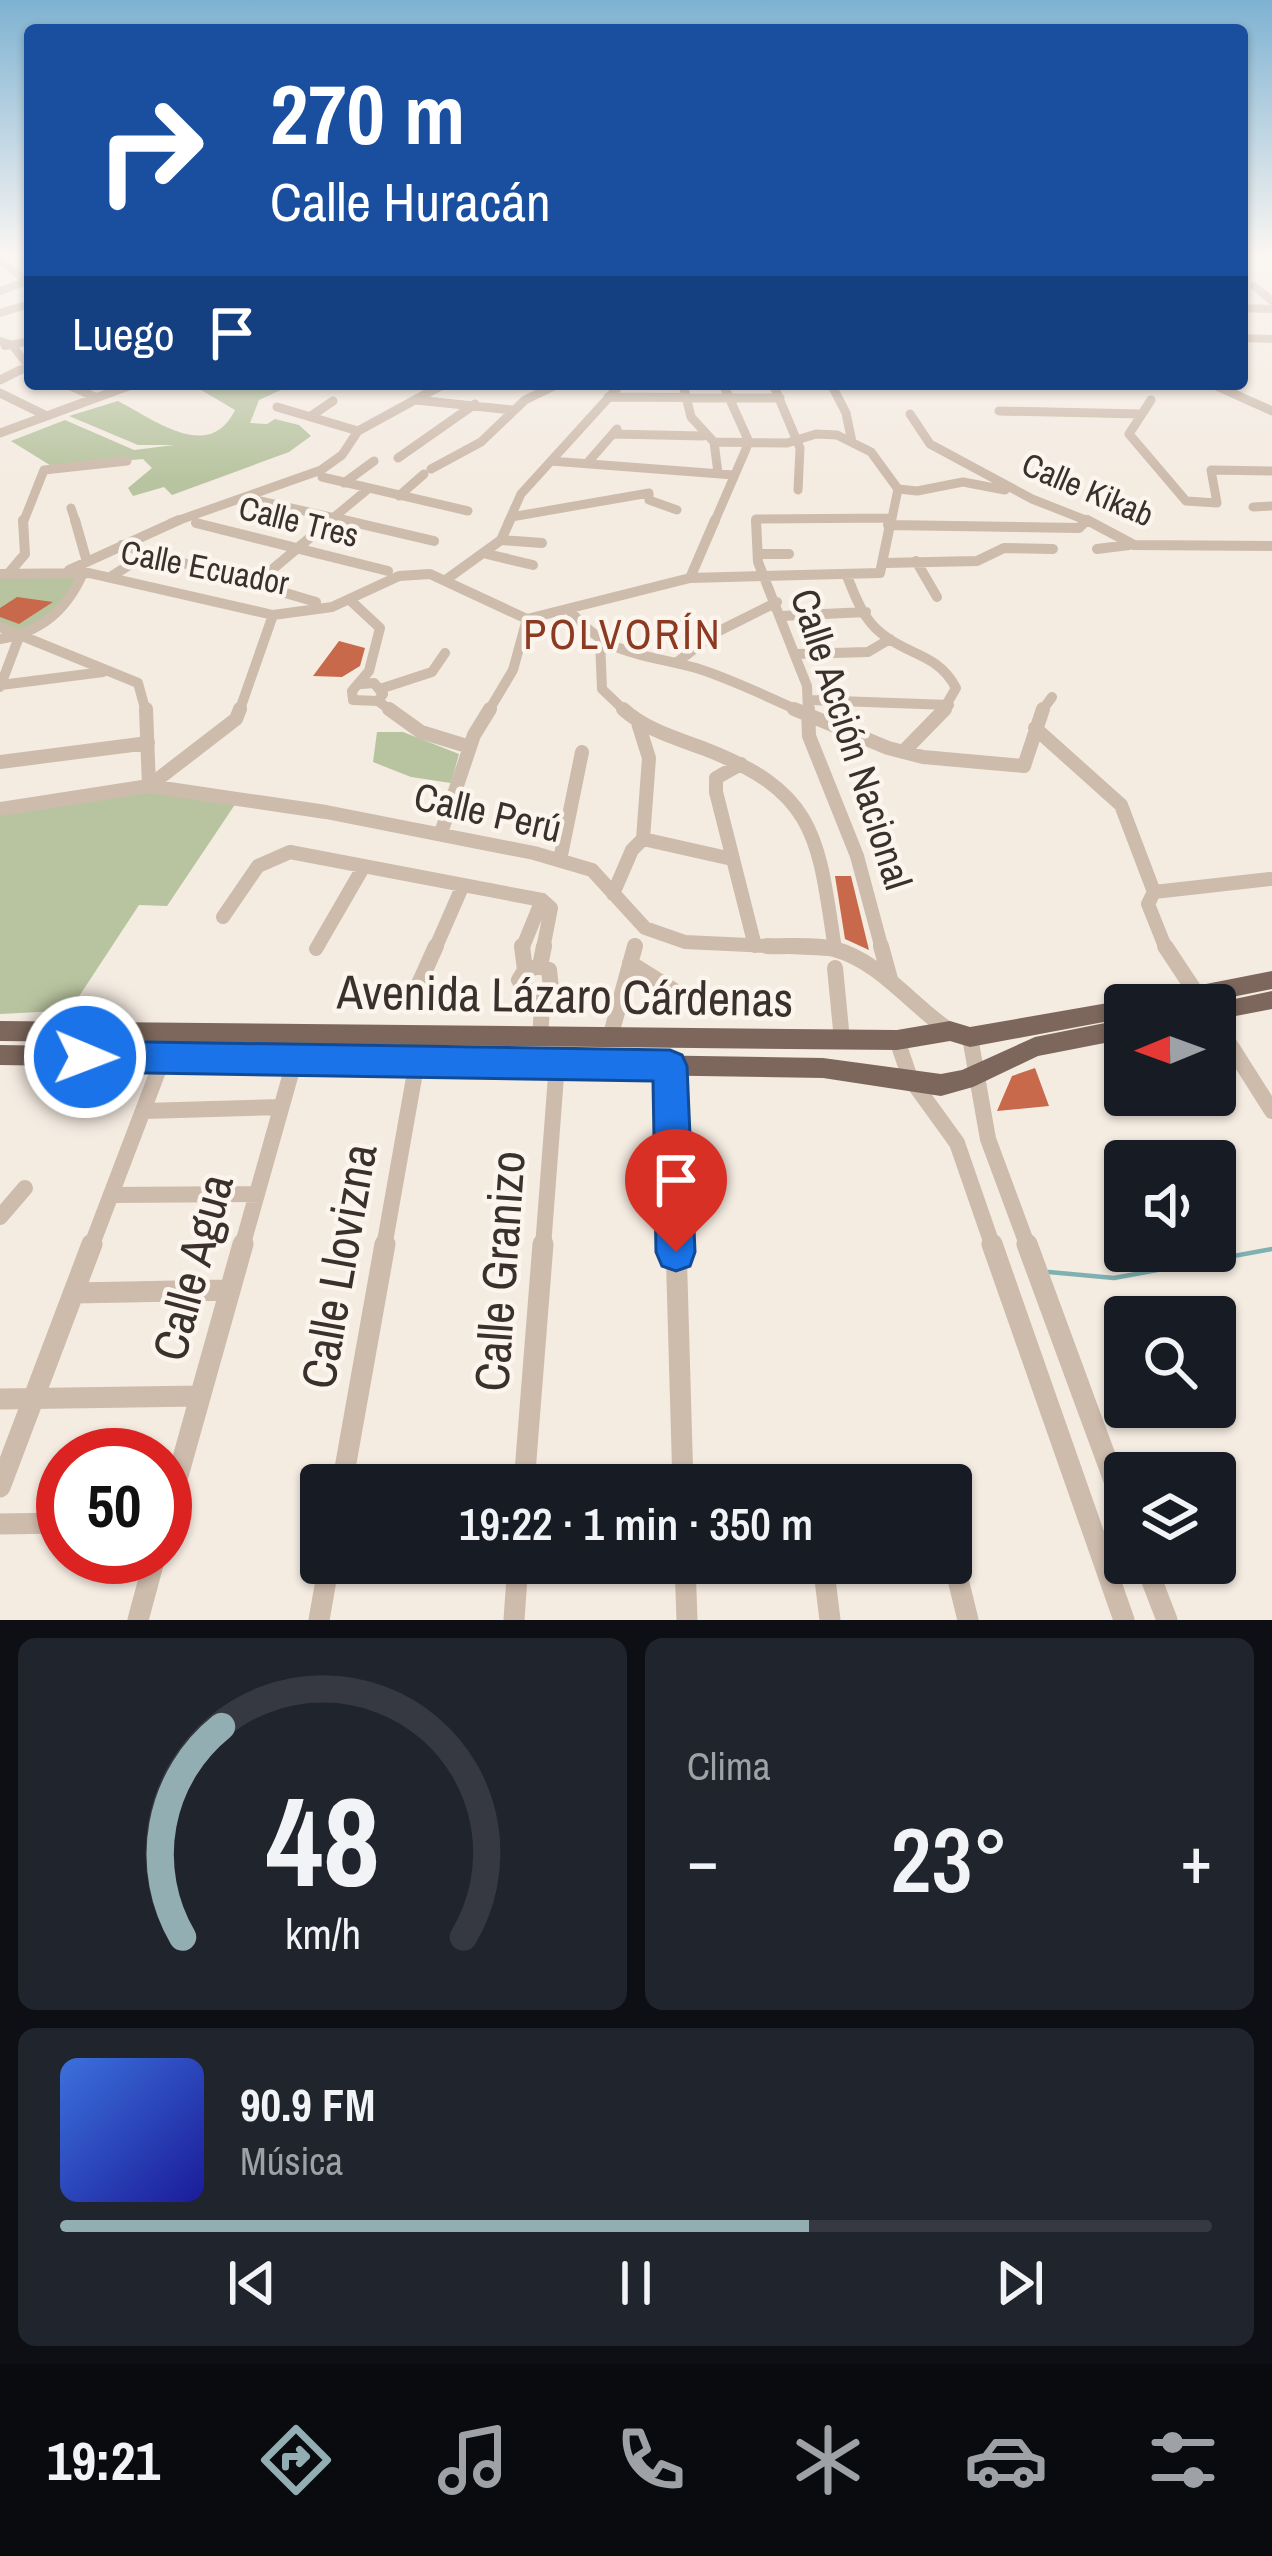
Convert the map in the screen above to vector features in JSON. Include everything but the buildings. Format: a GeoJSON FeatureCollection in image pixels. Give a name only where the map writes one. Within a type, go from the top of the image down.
{"type":"FeatureCollection","features":[{"type":"Feature","properties":{"kind":"main road"},"geometry":{"type":"LineString","coordinates":[[1236,990],[1272,980]]}},
{"type":"Feature","properties":{"kind":"main road"},"geometry":{"type":"LineString","coordinates":[[1236,1007],[1272,1000]]}},
{"type":"Feature","properties":{"kind":"main road","name":"Avenida Lázaro Cárdenas"},"geometry":{"type":"LineString","coordinates":[[10,1032],[842,1040],[960,1034],[1104,1012]]}},
{"type":"Feature","properties":{"kind":"main road","name":"Avenida Lázaro Cárdenas"},"geometry":{"type":"LineString","coordinates":[[2,1058],[823,1068],[941,1085],[1035,1047],[1104,1033]]}},
{"type":"Feature","properties":{"kind":"street"},"geometry":{"type":"LineString","coordinates":[[0,344],[24,342]]}},
{"type":"Feature","properties":{"kind":"street"},"geometry":{"type":"LineString","coordinates":[[12,345],[24,361]]}},
{"type":"Feature","properties":{"kind":"street"},"geometry":{"type":"LineString","coordinates":[[79,390],[95,397]]}},
{"type":"Feature","properties":{"kind":"street"},"geometry":{"type":"LineString","coordinates":[[0,433],[116,390]]}},
{"type":"Feature","properties":{"kind":"street"},"geometry":{"type":"LineString","coordinates":[[85,567],[122,545],[321,470],[342,455],[358,430],[434,390]]}},
{"type":"Feature","properties":{"kind":"street"},"geometry":{"type":"LineString","coordinates":[[399,496],[427,471],[481,442],[513,410],[548,390]]}},
{"type":"Feature","properties":{"kind":"street"},"geometry":{"type":"LineString","coordinates":[[447,579],[501,540],[521,494],[615,390]]}},
{"type":"Feature","properties":{"kind":"street"},"geometry":{"type":"LineString","coordinates":[[683,390],[682,398],[709,439],[718,473]]}},
{"type":"Feature","properties":{"kind":"street"},"geometry":{"type":"LineString","coordinates":[[690,578],[749,442],[726,390]]}},
{"type":"Feature","properties":{"kind":"street"},"geometry":{"type":"LineString","coordinates":[[776,390],[801,441],[804,470],[798,490]]}},
{"type":"Feature","properties":{"kind":"street"},"geometry":{"type":"LineString","coordinates":[[833,390],[857,444]]}},
{"type":"Feature","properties":{"kind":"street"},"geometry":{"type":"LineString","coordinates":[[1225,390],[1272,411]]}},
{"type":"Feature","properties":{"kind":"street"},"geometry":{"type":"LineString","coordinates":[[0,393],[47,416]]}},
{"type":"Feature","properties":{"kind":"street"},"geometry":{"type":"LineString","coordinates":[[608,397],[779,398]]}},
{"type":"Feature","properties":{"kind":"street"},"geometry":{"type":"LineString","coordinates":[[416,400],[513,410]]}},
{"type":"Feature","properties":{"kind":"street"},"geometry":{"type":"LineString","coordinates":[[1151,400],[1129,434],[1161,466],[1180,497],[1193,504],[1217,503],[1211,470],[1272,471]]}},
{"type":"Feature","properties":{"kind":"street"},"geometry":{"type":"LineString","coordinates":[[311,416],[332,401]]}},
{"type":"Feature","properties":{"kind":"street"},"geometry":{"type":"LineString","coordinates":[[398,458],[475,404]]}},
{"type":"Feature","properties":{"kind":"street"},"geometry":{"type":"LineString","coordinates":[[277,406],[358,430]]}},
{"type":"Feature","properties":{"kind":"street"},"geometry":{"type":"LineString","coordinates":[[999,411],[1142,415]]}},
{"type":"Feature","properties":{"kind":"street","name":"Calle Kikab"},"geometry":{"type":"LineString","coordinates":[[910,414],[930,444],[1034,500],[1134,544],[1272,546]]}},
{"type":"Feature","properties":{"kind":"street"},"geometry":{"type":"LineString","coordinates":[[459,416],[498,424]]}},
{"type":"Feature","properties":{"kind":"street"},"geometry":{"type":"LineString","coordinates":[[589,461],[613,433]]}},
{"type":"Feature","properties":{"kind":"street"},"geometry":{"type":"LineString","coordinates":[[574,434],[749,442],[801,441],[827,433],[857,444],[879,459],[898,489],[882,568]]}},
{"type":"Feature","properties":{"kind":"street"},"geometry":{"type":"LineString","coordinates":[[426,438],[459,451]]}},
{"type":"Feature","properties":{"kind":"street"},"geometry":{"type":"LineString","coordinates":[[4,574],[26,554],[23,514],[44,470],[127,461]]}},
{"type":"Feature","properties":{"kind":"street"},"geometry":{"type":"LineString","coordinates":[[344,483],[374,461]]}},
{"type":"Feature","properties":{"kind":"street"},"geometry":{"type":"LineString","coordinates":[[551,461],[734,475]]}},
{"type":"Feature","properties":{"kind":"street"},"geometry":{"type":"LineString","coordinates":[[963,482],[971,465]]}},
{"type":"Feature","properties":{"kind":"street"},"geometry":{"type":"LineString","coordinates":[[511,517],[649,493],[663,469]]}},
{"type":"Feature","properties":{"kind":"street"},"geometry":{"type":"LineString","coordinates":[[322,477],[469,511]]}},
{"type":"Feature","properties":{"kind":"street"},"geometry":{"type":"LineString","coordinates":[[898,489],[917,491],[963,482],[1034,500],[1056,493]]}},
{"type":"Feature","properties":{"kind":"street"},"geometry":{"type":"LineString","coordinates":[[255,584],[368,489]]}},
{"type":"Feature","properties":{"kind":"street"},"geometry":{"type":"LineString","coordinates":[[649,493],[655,505],[677,510]]}},
{"type":"Feature","properties":{"kind":"street"},"geometry":{"type":"LineString","coordinates":[[452,507],[462,497]]}},
{"type":"Feature","properties":{"kind":"street"},"geometry":{"type":"LineString","coordinates":[[260,500],[434,541]]}},
{"type":"Feature","properties":{"kind":"street"},"geometry":{"type":"LineString","coordinates":[[1253,507],[1272,506]]}},
{"type":"Feature","properties":{"kind":"street"},"geometry":{"type":"LineString","coordinates":[[0,640],[19,637],[70,607],[85,567],[70,508]]}},
{"type":"Feature","properties":{"kind":"street","name":"Calle Acción Nacional"},"geometry":{"type":"LineString","coordinates":[[889,522],[757,519],[758,554],[811,700],[809,736],[857,856],[890,979]]}},
{"type":"Feature","properties":{"kind":"street"},"geometry":{"type":"LineString","coordinates":[[889,522],[1079,528],[1088,520]]}},
{"type":"Feature","properties":{"kind":"street","name":"Calle Tres"},"geometry":{"type":"LineString","coordinates":[[196,524],[388,572]]}},
{"type":"Feature","properties":{"kind":"street"},"geometry":{"type":"LineString","coordinates":[[501,540],[542,543]]}},
{"type":"Feature","properties":{"kind":"street"},"geometry":{"type":"LineString","coordinates":[[1097,549],[1134,544]]}},
{"type":"Feature","properties":{"kind":"street"},"geometry":{"type":"LineString","coordinates":[[122,545],[316,602]]}},
{"type":"Feature","properties":{"kind":"street"},"geometry":{"type":"LineString","coordinates":[[441,833],[470,747],[513,670],[527,619],[690,578],[848,576],[916,561],[977,561],[1004,548],[1053,549]]}},
{"type":"Feature","properties":{"kind":"street"},"geometry":{"type":"LineString","coordinates":[[112,576],[148,553]]}},
{"type":"Feature","properties":{"kind":"street"},"geometry":{"type":"LineString","coordinates":[[487,554],[533,565]]}},
{"type":"Feature","properties":{"kind":"street"},"geometry":{"type":"LineString","coordinates":[[758,554],[789,554]]}},
{"type":"Feature","properties":{"kind":"street"},"geometry":{"type":"LineString","coordinates":[[916,561],[937,598]]}},
{"type":"Feature","properties":{"kind":"street","name":"Calle Ecuador"},"geometry":{"type":"LineString","coordinates":[[4,574],[85,567],[273,615],[351,601],[399,576],[447,579],[527,619]]}},
{"type":"Feature","properties":{"kind":"street"},"geometry":{"type":"LineString","coordinates":[[848,576],[866,612],[890,639],[938,659],[956,688],[949,705],[906,749]]}},
{"type":"Feature","properties":{"kind":"street"},"geometry":{"type":"LineString","coordinates":[[351,601],[380,628],[375,658],[362,684],[352,691],[353,700],[432,672],[445,653]]}},
{"type":"Feature","properties":{"kind":"street"},"geometry":{"type":"LineString","coordinates":[[676,664],[706,639],[779,609],[866,612]]}},
{"type":"Feature","properties":{"kind":"street"},"geometry":{"type":"LineString","coordinates":[[570,611],[600,641],[623,653],[746,687],[888,748],[923,757],[1024,766],[1035,728],[1052,697]]}},
{"type":"Feature","properties":{"kind":"street"},"geometry":{"type":"LineString","coordinates":[[149,786],[236,719],[273,615]]}},
{"type":"Feature","properties":{"kind":"street"},"geometry":{"type":"LineString","coordinates":[[685,622],[706,639]]}},
{"type":"Feature","properties":{"kind":"street"},"geometry":{"type":"LineString","coordinates":[[0,627],[138,683],[146,705],[149,786]]}},
{"type":"Feature","properties":{"kind":"street"},"geometry":{"type":"LineString","coordinates":[[19,637],[1,686],[107,671]]}},
{"type":"Feature","properties":{"kind":"street"},"geometry":{"type":"LineString","coordinates":[[797,654],[868,652],[890,639]]}},
{"type":"Feature","properties":{"kind":"street"},"geometry":{"type":"LineString","coordinates":[[600,641],[602,689],[638,723],[768,778],[801,809],[818,847],[842,1040]]}},
{"type":"Feature","properties":{"kind":"street"},"geometry":{"type":"LineString","coordinates":[[380,694],[421,732],[470,747]]}},
{"type":"Feature","properties":{"kind":"street"},"geometry":{"type":"LineString","coordinates":[[811,700],[949,705]]}},
{"type":"Feature","properties":{"kind":"street"},"geometry":{"type":"LineString","coordinates":[[614,894],[632,850],[644,838],[649,758],[638,723]]}},
{"type":"Feature","properties":{"kind":"street"},"geometry":{"type":"LineString","coordinates":[[1035,728],[1121,805],[1154,892],[1148,904],[1153,921],[1187,984]]}},
{"type":"Feature","properties":{"kind":"street"},"geometry":{"type":"LineString","coordinates":[[0,762],[148,743]]}},
{"type":"Feature","properties":{"kind":"street"},"geometry":{"type":"LineString","coordinates":[[560,860],[582,752]]}},
{"type":"Feature","properties":{"kind":"street"},"geometry":{"type":"LineString","coordinates":[[741,764],[716,778],[755,946]]}},
{"type":"Feature","properties":{"kind":"street","name":"Calle Perú"},"geometry":{"type":"LineString","coordinates":[[0,809],[149,786],[441,833],[560,860],[592,870],[632,918],[664,935],[686,942],[755,946],[835,959],[890,979],[915,1008],[960,1034]]}},
{"type":"Feature","properties":{"kind":"street"},"geometry":{"type":"LineString","coordinates":[[644,838],[732,859]]}},
{"type":"Feature","properties":{"kind":"street"},"geometry":{"type":"LineString","coordinates":[[224,916],[260,862],[273,852],[542,900],[522,946],[532,968],[519,980],[522,989],[543,994],[540,1037]]}},
{"type":"Feature","properties":{"kind":"street"},"geometry":{"type":"LineString","coordinates":[[316,949],[364,866]]}},
{"type":"Feature","properties":{"kind":"street"},"geometry":{"type":"LineString","coordinates":[[1154,892],[1270,879]]}},
{"type":"Feature","properties":{"kind":"street"},"geometry":{"type":"LineString","coordinates":[[414,995],[463,885]]}},
{"type":"Feature","properties":{"kind":"street"},"geometry":{"type":"LineString","coordinates":[[610,1038],[632,954],[673,990]]}},
{"type":"Feature","properties":{"kind":"street"},"geometry":{"type":"LineString","coordinates":[[915,1008],[907,1038],[910,1078],[957,1143],[1124,1620]]}},
{"type":"Feature","properties":{"kind":"street"},"geometry":{"type":"LineString","coordinates":[[2,1058],[10,1032]]}},
{"type":"Feature","properties":{"kind":"street","name":"Calle Agua"},"geometry":{"type":"LineString","coordinates":[[191,1428],[302,1034]]}},
{"type":"Feature","properties":{"kind":"street"},"geometry":{"type":"LineString","coordinates":[[960,1034],[977,1074],[988,1139],[1104,1453]]}},
{"type":"Feature","properties":{"kind":"street"},"geometry":{"type":"LineString","coordinates":[[1236,1054],[1272,1111]]}},
{"type":"Feature","properties":{"kind":"street"},"geometry":{"type":"LineString","coordinates":[[0,1487],[163,1058]]}},
{"type":"Feature","properties":{"kind":"street","name":"Calle Llovizna"},"geometry":{"type":"LineString","coordinates":[[347,1464],[417,1061]]}},
{"type":"Feature","properties":{"kind":"street","name":"Calle Granizo"},"geometry":{"type":"LineString","coordinates":[[526,1464],[557,1063]]}},
{"type":"Feature","properties":{"kind":"street"},"geometry":{"type":"LineString","coordinates":[[670,1066],[682,1464]]}},
{"type":"Feature","properties":{"kind":"street"},"geometry":{"type":"LineString","coordinates":[[144,1111],[280,1107]]}},
{"type":"Feature","properties":{"kind":"street"},"geometry":{"type":"LineString","coordinates":[[0,1216],[25,1188]]}},
{"type":"Feature","properties":{"kind":"street"},"geometry":{"type":"LineString","coordinates":[[111,1195],[256,1194]]}},
{"type":"Feature","properties":{"kind":"street"},"geometry":{"type":"LineString","coordinates":[[74,1293],[229,1290]]}},
{"type":"Feature","properties":{"kind":"street"},"geometry":{"type":"LineString","coordinates":[[0,1399],[200,1396]]}},
{"type":"Feature","properties":{"kind":"street"},"geometry":{"type":"LineString","coordinates":[[0,1524],[36,1523]]}},
{"type":"Feature","properties":{"kind":"street"},"geometry":{"type":"LineString","coordinates":[[138,1620],[148,1584]]}},
{"type":"Feature","properties":{"kind":"street"},"geometry":{"type":"LineString","coordinates":[[319,1620],[325,1584]]}},
{"type":"Feature","properties":{"kind":"street"},"geometry":{"type":"LineString","coordinates":[[514,1620],[517,1584]]}},
{"type":"Feature","properties":{"kind":"street"},"geometry":{"type":"LineString","coordinates":[[686,1584],[687,1620]]}},
{"type":"Feature","properties":{"kind":"street"},"geometry":{"type":"LineString","coordinates":[[826,1584],[830,1620]]}},
{"type":"Feature","properties":{"kind":"street"},"geometry":{"type":"LineString","coordinates":[[959,1584],[968,1620]]}},
{"type":"Feature","properties":{"kind":"street"},"geometry":{"type":"LineString","coordinates":[[1153,1584],[1167,1620]]}},
{"type":"Feature","properties":{"kind":"green space"},"geometry":{"type":"Polygon","coordinates":[[[201,390],[281,390],[259,400],[250,423],[267,424],[275,419],[299,425],[311,436],[289,452],[172,495],[164,487],[133,496],[128,488],[152,468],[143,459],[53,467],[11,441],[65,420],[134,450],[174,445],[138,445],[69,416],[118,401],[164,426],[196,435],[211,434],[224,426],[235,410],[201,390]]]}},
{"type":"Feature","properties":{"kind":"green space"},"geometry":{"type":"Polygon","coordinates":[[[77,577],[65,606],[19,636],[0,626],[0,578],[77,577]]]}},
{"type":"Feature","properties":{"kind":"green space"},"geometry":{"type":"Polygon","coordinates":[[[377,732],[403,732],[459,754],[451,783],[411,777],[373,762],[377,732]]]}},
{"type":"Feature","properties":{"kind":"green space"},"geometry":{"type":"Polygon","coordinates":[[[140,791],[240,797],[167,906],[139,905],[74,1004],[59,1011],[0,1014],[0,810],[140,791]]]}},
{"type":"Feature","properties":{"kind":"waterway"},"geometry":{"type":"LineString","coordinates":[[1049,1272],[1114,1278],[1272,1249]]}},
{"type":"Feature","properties":{"kind":"district","name":"POLVORÍN"},"geometry":{"type":"Point","coordinates":[623,634]}},
{"type":"Feature","properties":{"kind":"route"},"geometry":{"type":"LineString","coordinates":[[85,1057],[670,1066],[676,1252]]}}]}
